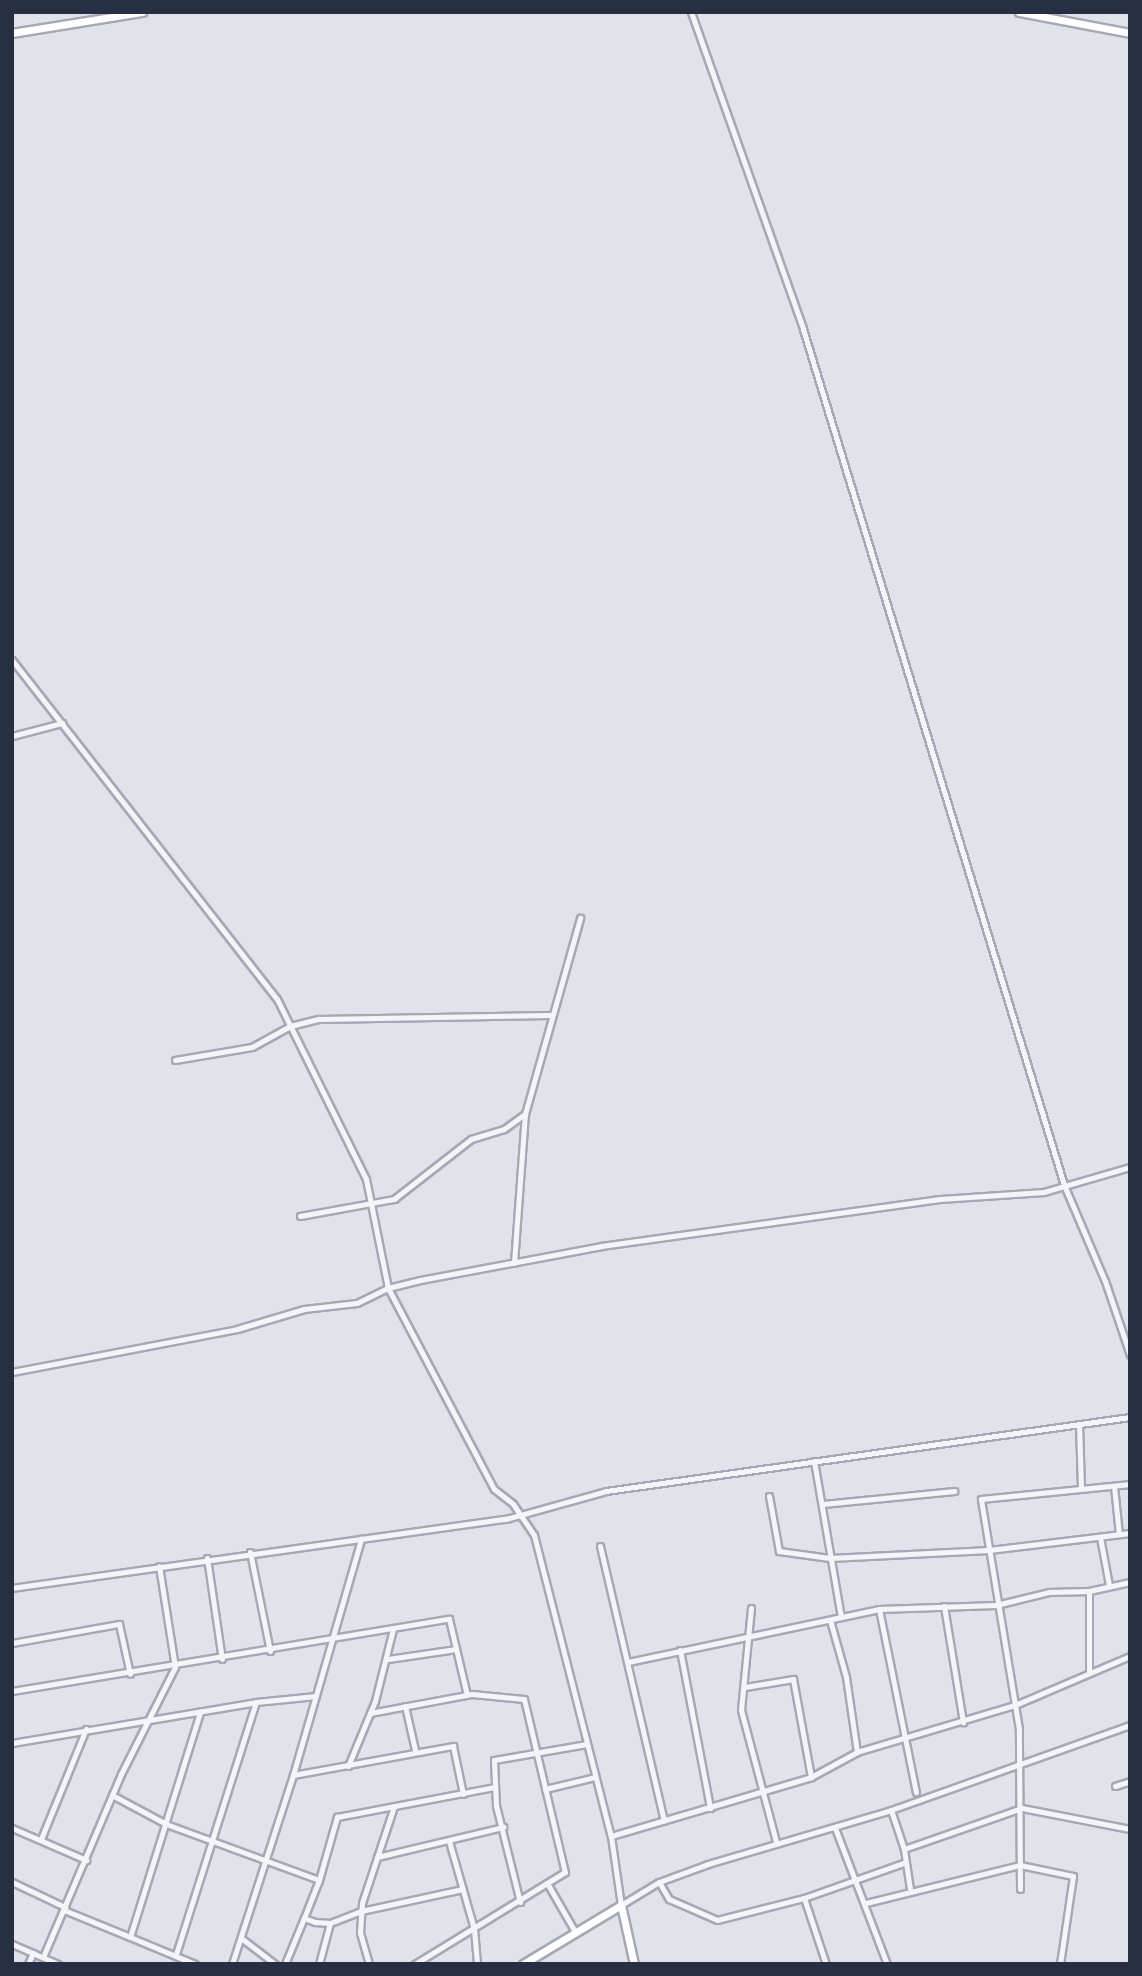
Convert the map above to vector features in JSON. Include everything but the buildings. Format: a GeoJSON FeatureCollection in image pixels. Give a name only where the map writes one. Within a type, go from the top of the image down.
{"type":"FeatureCollection","features":[{"type":"Feature","properties":{"kind":"street"},"geometry":{"type":"LineString","coordinates":[[12,33],[142,12]]}},
{"type":"Feature","properties":{"kind":"street"},"geometry":{"type":"LineString","coordinates":[[691,12],[803,329],[1064,1185],[1105,1281],[1130,1355]]}},
{"type":"Feature","properties":{"kind":"street"},"geometry":{"type":"LineString","coordinates":[[1019,12],[1130,33]]}},
{"type":"Feature","properties":{"kind":"street"},"geometry":{"type":"LineString","coordinates":[[12,660],[277,999],[366,1179],[388,1288],[492,1486],[513,1504],[534,1535],[611,1836],[632,1963]]}},
{"type":"Feature","properties":{"kind":"street"},"geometry":{"type":"LineString","coordinates":[[12,736],[62,723]]}},
{"type":"Feature","properties":{"kind":"street"},"geometry":{"type":"LineString","coordinates":[[514,1264],[525,1114],[550,1015],[580,918]]}},
{"type":"Feature","properties":{"kind":"street"},"geometry":{"type":"LineString","coordinates":[[175,1060],[252,1047],[290,1026],[319,1019],[550,1015]]}},
{"type":"Feature","properties":{"kind":"street"},"geometry":{"type":"LineString","coordinates":[[300,1216],[394,1199],[471,1139],[504,1129],[525,1114]]}},
{"type":"Feature","properties":{"kind":"street"},"geometry":{"type":"LineString","coordinates":[[12,1372],[227,1331],[304,1310],[357,1303],[388,1288],[601,1246],[940,1199],[1044,1192],[1130,1167]]}},
{"type":"Feature","properties":{"kind":"street"},"geometry":{"type":"LineString","coordinates":[[12,1588],[518,1515],[606,1491],[1130,1418]]}},
{"type":"Feature","properties":{"kind":"street"},"geometry":{"type":"LineString","coordinates":[[1079,1424],[1081,1488]]}},
{"type":"Feature","properties":{"kind":"street"},"geometry":{"type":"LineString","coordinates":[[814,1461],[841,1617]]}},
{"type":"Feature","properties":{"kind":"street"},"geometry":{"type":"LineString","coordinates":[[1020,1889],[1021,1764],[1015,1705],[996,1605],[981,1499],[1130,1484]]}},
{"type":"Feature","properties":{"kind":"street"},"geometry":{"type":"LineString","coordinates":[[1114,1486],[1119,1534]]}},
{"type":"Feature","properties":{"kind":"street"},"geometry":{"type":"LineString","coordinates":[[822,1504],[954,1491]]}},
{"type":"Feature","properties":{"kind":"street"},"geometry":{"type":"LineString","coordinates":[[769,1496],[779,1552],[830,1558],[989,1550],[1130,1533]]}},
{"type":"Feature","properties":{"kind":"street"},"geometry":{"type":"LineString","coordinates":[[1100,1537],[1109,1585]]}},
{"type":"Feature","properties":{"kind":"street"},"geometry":{"type":"LineString","coordinates":[[232,1964],[293,1775],[361,1539]]}},
{"type":"Feature","properties":{"kind":"street"},"geometry":{"type":"LineString","coordinates":[[600,1546],[664,1821]]}},
{"type":"Feature","properties":{"kind":"street"},"geometry":{"type":"LineString","coordinates":[[250,1552],[270,1651]]}},
{"type":"Feature","properties":{"kind":"street"},"geometry":{"type":"LineString","coordinates":[[207,1558],[222,1659]]}},
{"type":"Feature","properties":{"kind":"street"},"geometry":{"type":"LineString","coordinates":[[43,1957],[112,1795],[175,1667],[159,1566]]}},
{"type":"Feature","properties":{"kind":"street"},"geometry":{"type":"LineString","coordinates":[[628,1662],[879,1609],[996,1605],[1049,1592],[1089,1591],[1130,1582]]}},
{"type":"Feature","properties":{"kind":"street"},"geometry":{"type":"LineString","coordinates":[[1089,1591],[1089,1671]]}},
{"type":"Feature","properties":{"kind":"street"},"geometry":{"type":"LineString","coordinates":[[944,1606],[963,1722]]}},
{"type":"Feature","properties":{"kind":"street"},"geometry":{"type":"LineString","coordinates":[[751,1608],[746,1687],[741,1710],[759,1791],[776,1842]]}},
{"type":"Feature","properties":{"kind":"street"},"geometry":{"type":"LineString","coordinates":[[879,1609],[907,1735],[916,1792]]}},
{"type":"Feature","properties":{"kind":"street"},"geometry":{"type":"LineString","coordinates":[[12,1691],[175,1667],[449,1619],[467,1695]]}},
{"type":"Feature","properties":{"kind":"street"},"geometry":{"type":"LineString","coordinates":[[830,1620],[846,1677],[857,1752]]}},
{"type":"Feature","properties":{"kind":"street"},"geometry":{"type":"LineString","coordinates":[[12,1643],[119,1624],[130,1674]]}},
{"type":"Feature","properties":{"kind":"street"},"geometry":{"type":"LineString","coordinates":[[348,1766],[388,1659],[393,1629]]}},
{"type":"Feature","properties":{"kind":"street"},"geometry":{"type":"LineString","coordinates":[[388,1659],[456,1649]]}},
{"type":"Feature","properties":{"kind":"street"},"geometry":{"type":"LineString","coordinates":[[680,1650],[710,1808]]}},
{"type":"Feature","properties":{"kind":"street"},"geometry":{"type":"LineString","coordinates":[[611,1836],[811,1777],[857,1752],[1015,1705],[1089,1671],[1130,1656]]}},
{"type":"Feature","properties":{"kind":"street"},"geometry":{"type":"LineString","coordinates":[[746,1687],[793,1679],[811,1777]]}},
{"type":"Feature","properties":{"kind":"street"},"geometry":{"type":"LineString","coordinates":[[370,1713],[467,1695],[524,1699],[565,1871],[520,1902],[415,1964]]}},
{"type":"Feature","properties":{"kind":"street"},"geometry":{"type":"LineString","coordinates":[[12,1743],[256,1702],[316,1696]]}},
{"type":"Feature","properties":{"kind":"street"},"geometry":{"type":"LineString","coordinates":[[176,1954],[256,1702]]}},
{"type":"Feature","properties":{"kind":"street"},"geometry":{"type":"LineString","coordinates":[[405,1706],[415,1750]]}},
{"type":"Feature","properties":{"kind":"street"},"geometry":{"type":"LineString","coordinates":[[130,1937],[200,1712]]}},
{"type":"Feature","properties":{"kind":"street"},"geometry":{"type":"LineString","coordinates":[[523,1964],[574,1930],[659,1882],[776,1842],[835,1828],[891,1810],[1130,1725]]}},
{"type":"Feature","properties":{"kind":"street"},"geometry":{"type":"LineString","coordinates":[[41,1839],[86,1729]]}},
{"type":"Feature","properties":{"kind":"street"},"geometry":{"type":"LineString","coordinates":[[520,1902],[495,1787],[494,1760],[587,1744]]}},
{"type":"Feature","properties":{"kind":"street"},"geometry":{"type":"LineString","coordinates":[[293,1775],[453,1745],[463,1794]]}},
{"type":"Feature","properties":{"kind":"street"},"geometry":{"type":"LineString","coordinates":[[545,1789],[595,1777]]}},
{"type":"Feature","properties":{"kind":"street"},"geometry":{"type":"LineString","coordinates":[[1115,1786],[1130,1781]]}},
{"type":"Feature","properties":{"kind":"street"},"geometry":{"type":"LineString","coordinates":[[285,1964],[319,1880],[337,1817],[495,1787]]}},
{"type":"Feature","properties":{"kind":"street"},"geometry":{"type":"LineString","coordinates":[[112,1795],[166,1824],[319,1880]]}},
{"type":"Feature","properties":{"kind":"street"},"geometry":{"type":"LineString","coordinates":[[369,1964],[360,1932],[362,1911],[394,1806]]}},
{"type":"Feature","properties":{"kind":"street"},"geometry":{"type":"LineString","coordinates":[[904,1849],[1022,1808],[1130,1829]]}},
{"type":"Feature","properties":{"kind":"street"},"geometry":{"type":"LineString","coordinates":[[891,1810],[904,1849],[910,1889]]}},
{"type":"Feature","properties":{"kind":"street"},"geometry":{"type":"LineString","coordinates":[[377,1857],[503,1827]]}},
{"type":"Feature","properties":{"kind":"street"},"geometry":{"type":"LineString","coordinates":[[12,1828],[86,1860]]}},
{"type":"Feature","properties":{"kind":"street"},"geometry":{"type":"LineString","coordinates":[[835,1828],[857,1878],[887,1964]]}},
{"type":"Feature","properties":{"kind":"street"},"geometry":{"type":"LineString","coordinates":[[449,1841],[474,1929],[477,1964]]}},
{"type":"Feature","properties":{"kind":"street"},"geometry":{"type":"LineString","coordinates":[[659,1882],[669,1899],[717,1920],[804,1898],[906,1862]]}},
{"type":"Feature","properties":{"kind":"street"},"geometry":{"type":"LineString","coordinates":[[866,1903],[910,1889],[1020,1865],[1073,1876],[1060,1964]]}},
{"type":"Feature","properties":{"kind":"street"},"geometry":{"type":"LineString","coordinates":[[12,1882],[64,1908],[195,1964]]}},
{"type":"Feature","properties":{"kind":"street"},"geometry":{"type":"LineString","coordinates":[[547,1883],[574,1930]]}},
{"type":"Feature","properties":{"kind":"street"},"geometry":{"type":"LineString","coordinates":[[304,1918],[330,1923],[362,1911],[463,1889]]}},
{"type":"Feature","properties":{"kind":"street"},"geometry":{"type":"LineString","coordinates":[[804,1898],[826,1964]]}},
{"type":"Feature","properties":{"kind":"street"},"geometry":{"type":"LineString","coordinates":[[319,1964],[330,1923]]}},
{"type":"Feature","properties":{"kind":"street"},"geometry":{"type":"LineString","coordinates":[[241,1938],[275,1964]]}},
{"type":"Feature","properties":{"kind":"street"},"geometry":{"type":"LineString","coordinates":[[12,1944],[58,1964]]}},
{"type":"Feature","properties":{"kind":"street"},"geometry":{"type":"LineString","coordinates":[[29,1964],[33,1953]]}}]}
